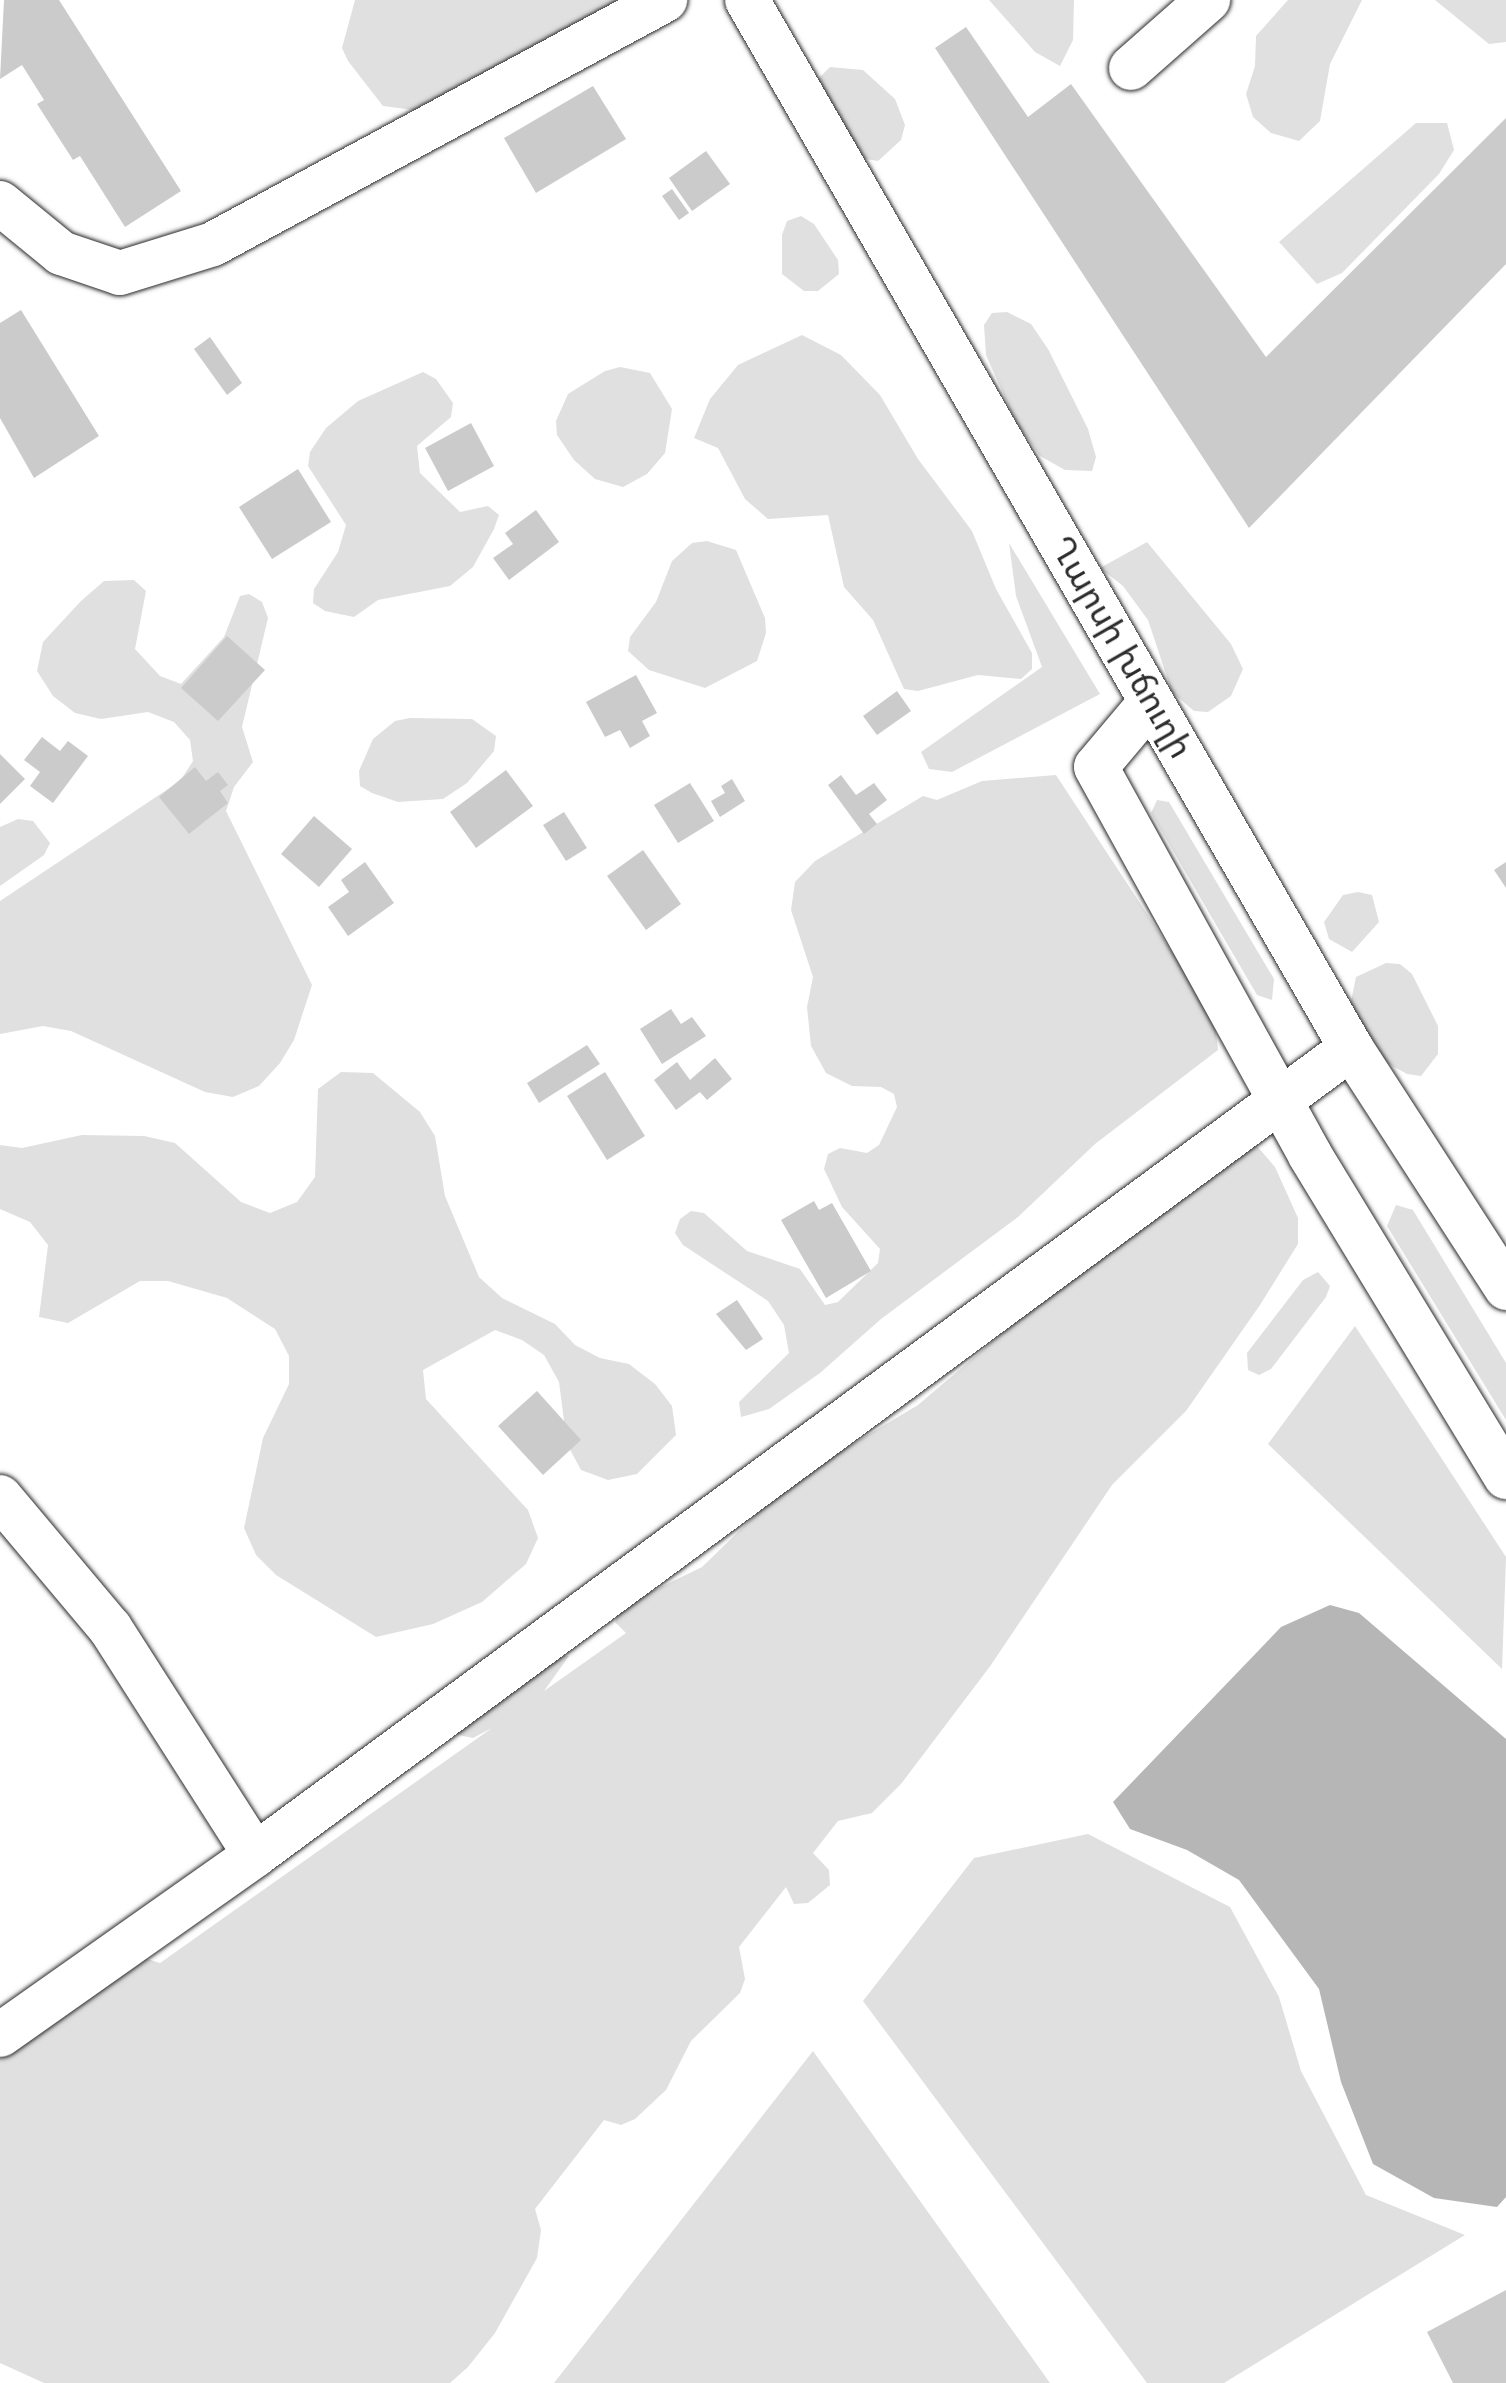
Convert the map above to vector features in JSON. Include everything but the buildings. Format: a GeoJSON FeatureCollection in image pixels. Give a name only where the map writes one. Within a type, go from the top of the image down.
{"type":"FeatureCollection","features":[{"type":"Feature","properties":{"kind":"street"},"geometry":{"type":"LineString","coordinates":[[0,203],[61,253],[120,273],[187,253],[213,244],[665,0]]}},
{"type":"Feature","properties":{"kind":"street","name":"Ղարսի խճուղի"},"geometry":{"type":"LineString","coordinates":[[747,0],[1149,704],[1351,1048],[1506,1288]]}},
{"type":"Feature","properties":{"kind":"street"},"geometry":{"type":"LineString","coordinates":[[1131,68],[1208,0]]}},
{"type":"Feature","properties":{"kind":"street"},"geometry":{"type":"LineString","coordinates":[[1149,704],[1096,767],[1283,1098],[1352,1228],[1506,1477]]}},
{"type":"Feature","properties":{"kind":"street"},"geometry":{"type":"LineString","coordinates":[[0,2035],[255,1855],[1351,1048]]}},
{"type":"Feature","properties":{"kind":"street"},"geometry":{"type":"LineString","coordinates":[[0,1497],[110,1628],[255,1855]]}},
{"type":"Feature","properties":{"kind":"shaded area"},"geometry":{"type":"Polygon","coordinates":[[[355,0],[625,0],[429,112],[383,106],[348,61],[342,48],[355,0]]]}},
{"type":"Feature","properties":{"kind":"shaded area"},"geometry":{"type":"Polygon","coordinates":[[[989,0],[1074,0],[1073,40],[1060,66],[1035,52],[989,0]]]}},
{"type":"Feature","properties":{"kind":"shaded area"},"geometry":{"type":"Polygon","coordinates":[[[1288,0],[1362,0],[1330,64],[1320,121],[1299,141],[1271,133],[1253,117],[1246,94],[1255,66],[1256,36],[1288,0]]]}},
{"type":"Feature","properties":{"kind":"shaded area"},"geometry":{"type":"Polygon","coordinates":[[[1435,0],[1506,0],[1506,42],[1489,44],[1435,0]]]}},
{"type":"Feature","properties":{"kind":"shaded area"},"geometry":{"type":"Polygon","coordinates":[[[830,67],[863,70],[895,99],[905,125],[901,140],[878,161],[853,157],[818,79],[830,67]]]}},
{"type":"Feature","properties":{"kind":"shaded area"},"geometry":{"type":"Polygon","coordinates":[[[1416,123],[1447,123],[1454,150],[1439,174],[1342,273],[1317,284],[1279,242],[1416,123]]]}},
{"type":"Feature","properties":{"kind":"shaded area"},"geometry":{"type":"Polygon","coordinates":[[[801,216],[814,224],[838,260],[839,274],[818,291],[804,291],[782,274],[782,235],[787,221],[801,216]]]}},
{"type":"Feature","properties":{"kind":"shaded area"},"geometry":{"type":"Polygon","coordinates":[[[1007,312],[1031,324],[1048,349],[1088,429],[1096,457],[1092,471],[1065,470],[1040,456],[1016,422],[986,355],[984,325],[992,313],[1007,312]]]}},
{"type":"Feature","properties":{"kind":"shaded area"},"geometry":{"type":"Polygon","coordinates":[[[802,335],[841,355],[880,395],[918,459],[972,531],[996,589],[1032,653],[1032,669],[1021,679],[978,675],[918,691],[904,689],[873,620],[844,587],[828,515],[768,519],[745,499],[718,448],[694,438],[710,399],[738,365],[802,335]]]}},
{"type":"Feature","properties":{"kind":"shaded area"},"geometry":{"type":"Polygon","coordinates":[[[620,367],[650,373],[672,409],[665,453],[647,474],[623,487],[595,479],[574,460],[557,435],[556,421],[568,394],[605,371],[620,367]]]}},
{"type":"Feature","properties":{"kind":"shaded area"},"geometry":{"type":"Polygon","coordinates":[[[423,372],[436,379],[453,403],[451,417],[417,446],[420,473],[460,512],[488,506],[499,515],[494,529],[473,567],[450,586],[378,600],[354,617],[325,611],[313,603],[314,589],[338,552],[346,525],[308,466],[310,452],[326,428],[358,401],[423,372]]]}},
{"type":"Feature","properties":{"kind":"shaded area"},"geometry":{"type":"Polygon","coordinates":[[[707,541],[736,550],[765,618],[766,633],[757,661],[705,688],[649,670],[628,651],[630,637],[656,602],[672,561],[692,543],[707,541]]]}},
{"type":"Feature","properties":{"kind":"shaded area"},"geometry":{"type":"Polygon","coordinates":[[[1147,542],[1231,644],[1243,669],[1231,696],[1208,712],[1194,711],[1172,692],[1148,620],[1123,586],[1100,568],[1147,542]]]}},
{"type":"Feature","properties":{"kind":"shaded area"},"geometry":{"type":"Polygon","coordinates":[[[1009,543],[1100,694],[952,772],[929,769],[921,752],[1042,667],[1016,596],[1009,543]]]}},
{"type":"Feature","properties":{"kind":"shaded area"},"geometry":{"type":"Polygon","coordinates":[[[134,580],[146,591],[135,649],[160,676],[181,684],[224,637],[240,596],[249,594],[262,602],[268,618],[242,727],[253,762],[234,787],[226,811],[312,985],[294,1040],[280,1063],[259,1086],[233,1097],[205,1092],[71,1031],[43,1026],[0,1034],[0,901],[180,781],[193,761],[190,740],[174,722],[148,712],[101,719],[75,713],[53,696],[37,671],[43,642],[81,601],[104,581],[134,580]]]}},
{"type":"Feature","properties":{"kind":"shaded area"},"geometry":{"type":"Polygon","coordinates":[[[410,718],[472,719],[496,736],[494,751],[467,783],[443,799],[398,802],[360,786],[359,771],[373,739],[395,721],[410,718]]]}},
{"type":"Feature","properties":{"kind":"shaded area"},"geometry":{"type":"Polygon","coordinates":[[[1056,775],[1214,1016],[1218,1050],[1095,1144],[1018,1217],[881,1319],[820,1373],[769,1409],[741,1417],[739,1402],[789,1353],[784,1325],[768,1301],[683,1245],[675,1233],[680,1219],[691,1211],[704,1213],[747,1251],[800,1269],[825,1305],[838,1302],[878,1263],[880,1249],[842,1207],[824,1169],[828,1154],[840,1148],[867,1153],[879,1145],[897,1107],[894,1094],[881,1087],[852,1086],[826,1073],[811,1046],[807,1007],[813,977],[791,910],[795,882],[815,861],[923,796],[937,800],[982,781],[1056,775]]]}},
{"type":"Feature","properties":{"kind":"shaded area"},"geometry":{"type":"Polygon","coordinates":[[[1157,800],[1169,802],[1274,979],[1272,1000],[1257,995],[1151,813],[1157,800]]]}},
{"type":"Feature","properties":{"kind":"shaded area"},"geometry":{"type":"Polygon","coordinates":[[[18,819],[33,821],[50,843],[44,855],[0,886],[0,827],[18,819]]]}},
{"type":"Feature","properties":{"kind":"shaded area"},"geometry":{"type":"Polygon","coordinates":[[[1358,892],[1372,895],[1379,922],[1352,952],[1329,939],[1324,922],[1343,895],[1358,892]]]}},
{"type":"Feature","properties":{"kind":"shaded area"},"geometry":{"type":"Polygon","coordinates":[[[1386,963],[1400,964],[1412,974],[1438,1026],[1438,1054],[1421,1076],[1407,1074],[1369,1053],[1348,1017],[1356,977],[1386,963]]]}},
{"type":"Feature","properties":{"kind":"shaded area"},"geometry":{"type":"Polygon","coordinates":[[[341,1072],[373,1073],[420,1112],[435,1136],[445,1196],[479,1277],[502,1298],[555,1324],[575,1345],[600,1358],[629,1364],[655,1384],[672,1406],[676,1435],[637,1474],[608,1480],[581,1470],[567,1444],[559,1382],[544,1355],[522,1340],[495,1330],[423,1370],[426,1399],[528,1510],[538,1538],[526,1564],[482,1602],[433,1624],[376,1637],[276,1575],[256,1555],[244,1528],[263,1438],[289,1384],[289,1356],[275,1329],[227,1298],[168,1281],[140,1281],[68,1323],[39,1317],[48,1245],[30,1222],[0,1209],[0,1145],[22,1148],[82,1135],[144,1136],[175,1143],[241,1202],[270,1213],[297,1202],[315,1177],[318,1089],[341,1072]]]}},
{"type":"Feature","properties":{"kind":"shaded area"},"geometry":{"type":"Polygon","coordinates":[[[1256,1145],[1275,1167],[1298,1218],[1298,1244],[1260,1305],[1186,1411],[1112,1485],[991,1665],[901,1784],[872,1813],[838,1821],[813,1853],[829,1870],[830,1885],[808,1903],[794,1904],[786,1887],[739,1947],[745,1979],[740,1993],[691,2041],[666,2090],[635,2119],[621,2125],[604,2120],[535,2209],[541,2230],[537,2258],[495,2333],[468,2367],[450,2383],[44,2383],[0,2363],[0,2059],[141,1957],[160,1963],[492,1728],[473,1738],[454,1734],[555,1656],[569,1656],[544,1691],[626,1633],[615,1622],[620,1607],[702,1567],[769,1502],[816,1466],[918,1405],[1024,1315],[1256,1145]]]}},
{"type":"Feature","properties":{"kind":"shaded area"},"geometry":{"type":"Polygon","coordinates":[[[1396,1205],[1413,1210],[1506,1363],[1506,1420],[1387,1226],[1396,1205]]]}},
{"type":"Feature","properties":{"kind":"shaded area"},"geometry":{"type":"Polygon","coordinates":[[[1318,1272],[1330,1286],[1326,1297],[1271,1369],[1259,1375],[1248,1370],[1247,1353],[1303,1280],[1318,1272]]]}},
{"type":"Feature","properties":{"kind":"shaded area"},"geometry":{"type":"Polygon","coordinates":[[[1355,1326],[1506,1557],[1502,1669],[1268,1444],[1355,1326]]]}},
{"type":"Feature","properties":{"kind":"shaded area"},"geometry":{"type":"Polygon","coordinates":[[[1330,1605],[1359,1613],[1506,1739],[1506,2197],[1497,2207],[1434,2198],[1373,2164],[1341,2082],[1319,1989],[1239,1880],[1187,1850],[1130,1829],[1113,1802],[1281,1627],[1330,1605]]]}},
{"type":"Feature","properties":{"kind":"shaded area"},"geometry":{"type":"Polygon","coordinates":[[[1088,1834],[1230,1907],[1279,1997],[1301,2071],[1366,2195],[1465,2235],[1224,2383],[1147,2383],[863,2001],[974,1858],[1088,1834]]]}},
{"type":"Feature","properties":{"kind":"shaded area"},"geometry":{"type":"Polygon","coordinates":[[[813,2051],[1050,2383],[554,2383],[813,2051]]]}}]}
